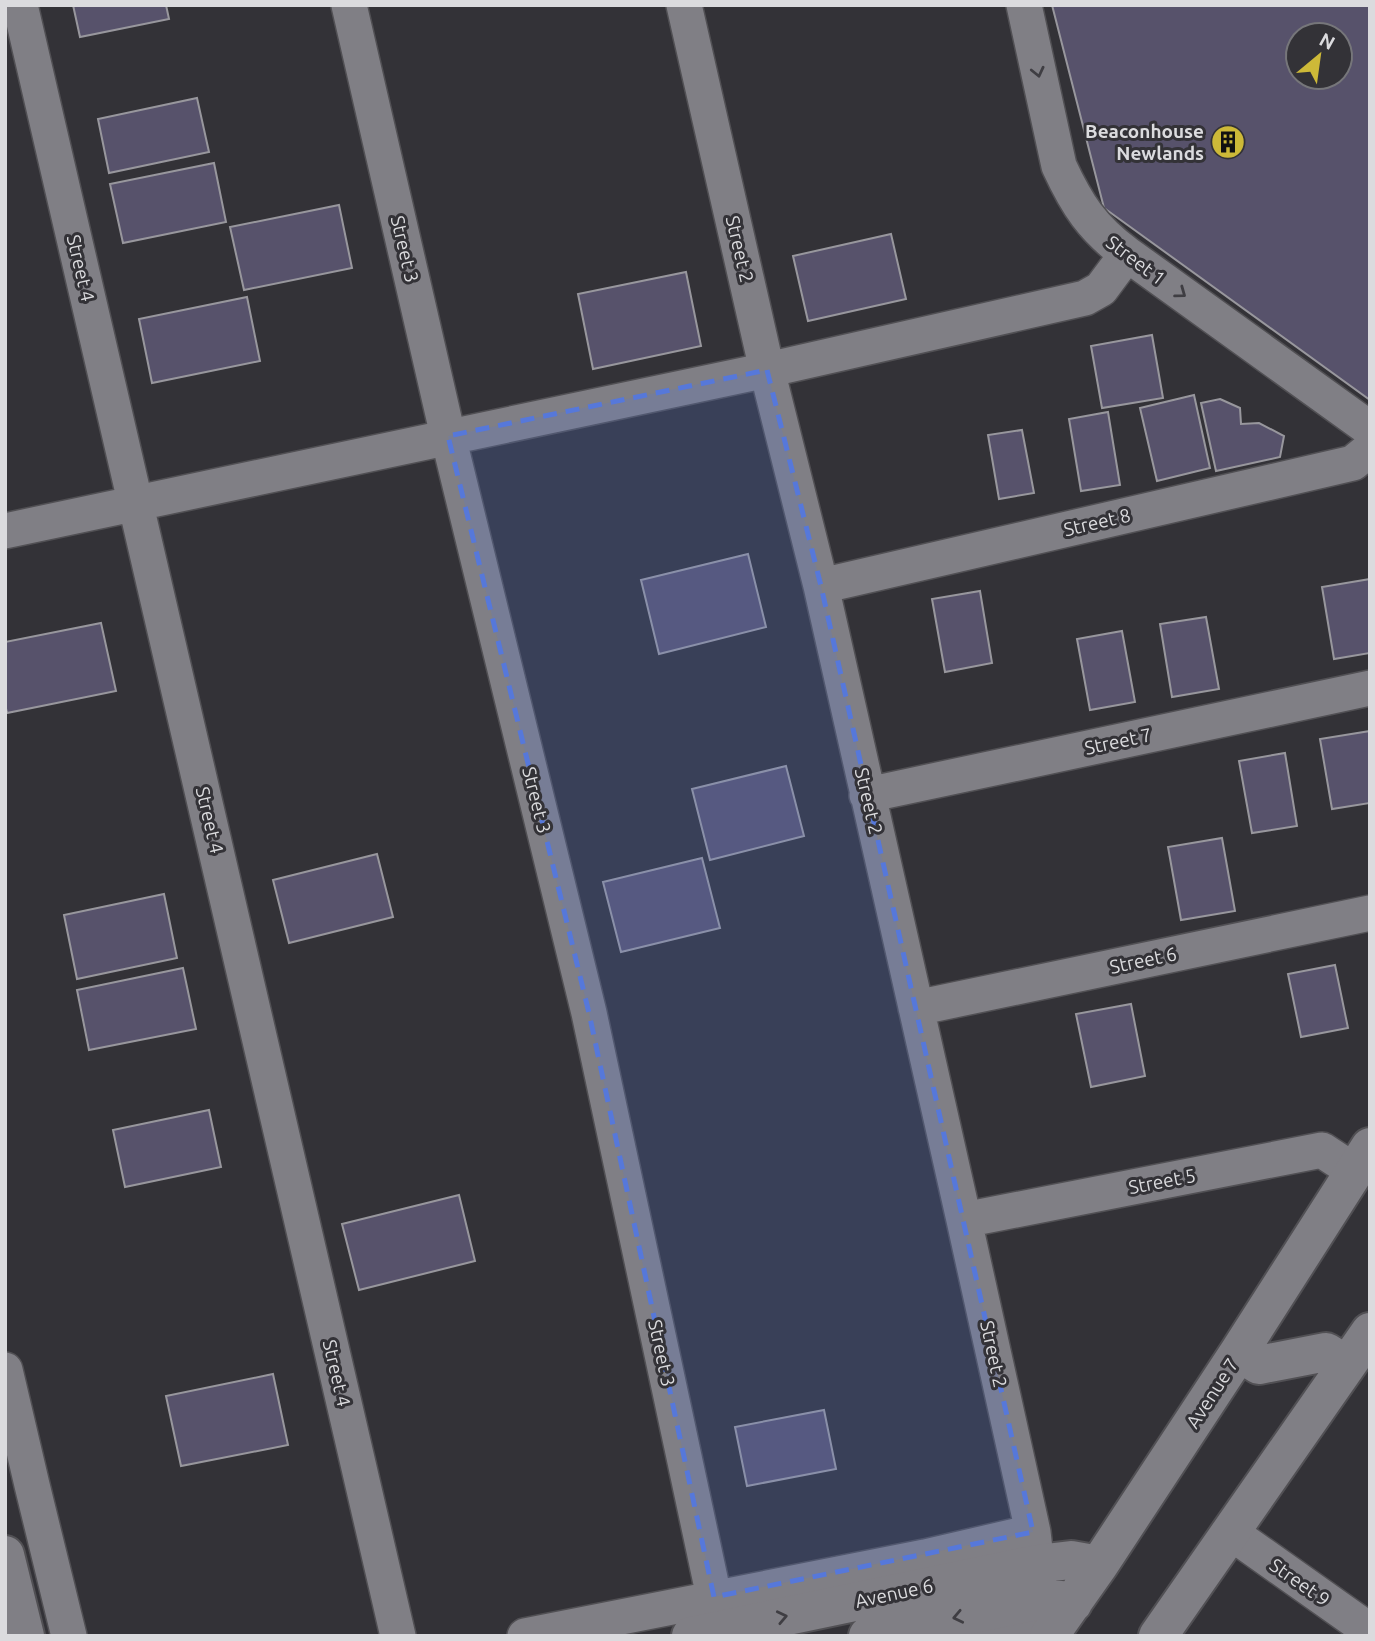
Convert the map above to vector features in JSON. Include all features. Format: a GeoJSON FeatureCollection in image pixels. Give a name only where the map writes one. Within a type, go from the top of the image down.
{"type":"FeatureCollection","features":[{"type":"Feature","properties":{"kind":"street","name":"Street 4"},"geometry":{"type":"LineString","coordinates":[[20,5],[398,1636]]}},
{"type":"Feature","properties":{"kind":"street","name":"Street 3"},"geometry":{"type":"LineString","coordinates":[[349,5],[448,436],[589,1013],[715,1597]]}},
{"type":"Feature","properties":{"kind":"street","name":"Street 2"},"geometry":{"type":"LineString","coordinates":[[684,5],[767,370],[821,586],[1046,1587]]}},
{"type":"Feature","properties":{"kind":"street","name":"Street 1"},"geometry":{"type":"LineString","coordinates":[[1024,5],[1059,166],[1092,224],[1109,241],[1370,429]]}},
{"type":"Feature","properties":{"kind":"street"},"geometry":{"type":"LineString","coordinates":[[5,531],[767,370],[1085,298],[1101,289],[1127,254]]}},
{"type":"Feature","properties":{"kind":"street","name":"Street 8"},"geometry":{"type":"LineString","coordinates":[[821,586],[1353,463],[1370,449]]}},
{"type":"Feature","properties":{"kind":"street","name":"Street 7"},"geometry":{"type":"LineString","coordinates":[[867,794],[1370,688]]}},
{"type":"Feature","properties":{"kind":"street","name":"Street 6"},"geometry":{"type":"LineString","coordinates":[[916,1008],[1370,913]]}},
{"type":"Feature","properties":{"kind":"street","name":"Street 5"},"geometry":{"type":"LineString","coordinates":[[964,1220],[1322,1150],[1362,1159]]}},
{"type":"Feature","properties":{"kind":"street","name":"Avenue 7"},"geometry":{"type":"LineString","coordinates":[[1046,1587],[1099,1565],[1362,1159]]}},
{"type":"Feature","properties":{"kind":"street"},"geometry":{"type":"LineString","coordinates":[[1158,1636],[1370,1332]]}},
{"type":"Feature","properties":{"kind":"street"},"geometry":{"type":"LineString","coordinates":[[1239,1352],[1259,1365],[1326,1352],[1346,1365]]}},
{"type":"Feature","properties":{"kind":"street"},"geometry":{"type":"LineString","coordinates":[[5,1370],[18,1487],[69,1636]]}},
{"type":"Feature","properties":{"kind":"street","name":"Street 9"},"geometry":{"type":"LineString","coordinates":[[1230,1532],[1370,1631]]}},
{"type":"Feature","properties":{"kind":"street"},"geometry":{"type":"LineString","coordinates":[[5,1555],[25,1636]]}},
{"type":"Feature","properties":{"kind":"street"},"geometry":{"type":"LineString","coordinates":[[525,1636],[925,1557],[1046,1587]]}},
{"type":"Feature","properties":{"kind":"street","name":"Avenue 6"},"geometry":{"type":"LineString","coordinates":[[868,1636],[1046,1587],[1071,1560],[1099,1565]]}},
{"type":"Feature","properties":{"kind":"street"},"geometry":{"type":"LineString","coordinates":[[984,1636],[1046,1587]]}},
{"type":"Feature","properties":{"kind":"street","name":"Avenue 6"},"geometry":{"type":"LineString","coordinates":[[691,1636],[1046,1587]]}},
{"type":"Feature","properties":{"kind":"highlighted area"},"geometry":{"type":"Polygon","coordinates":[[[767,370],[821,586],[1033,1532],[714,1597],[589,1013],[448,436],[767,370]]]}},
{"type":"Feature","properties":{"kind":"building"},"geometry":{"type":"Polygon","coordinates":[[[73,5],[166,5],[169,19],[80,37],[73,5]]]}},
{"type":"Feature","properties":{"kind":"building","name":"Beaconhouse Newlands"},"geometry":{"type":"Polygon","coordinates":[[[1052,5],[1370,5],[1370,400],[1104,208],[1052,5]]]}},
{"type":"Feature","properties":{"kind":"building"},"geometry":{"type":"Polygon","coordinates":[[[197,98],[209,152],[109,173],[98,119],[197,98]]]}},
{"type":"Feature","properties":{"kind":"building"},"geometry":{"type":"Polygon","coordinates":[[[214,163],[226,222],[123,243],[110,184],[214,163]]]}},
{"type":"Feature","properties":{"kind":"building"},"geometry":{"type":"Polygon","coordinates":[[[339,205],[352,268],[244,290],[230,227],[339,205]]]}},
{"type":"Feature","properties":{"kind":"building"},"geometry":{"type":"Polygon","coordinates":[[[891,234],[906,299],[808,321],[793,256],[891,234]]]}},
{"type":"Feature","properties":{"kind":"building"},"geometry":{"type":"Polygon","coordinates":[[[686,272],[701,346],[593,369],[578,294],[686,272]]]}},
{"type":"Feature","properties":{"kind":"building"},"geometry":{"type":"Polygon","coordinates":[[[247,297],[260,361],[152,383],[139,319],[247,297]]]}},
{"type":"Feature","properties":{"kind":"building"},"geometry":{"type":"Polygon","coordinates":[[[1152,335],[1163,398],[1102,408],[1091,346],[1152,335]]]}},
{"type":"Feature","properties":{"kind":"building"},"geometry":{"type":"Polygon","coordinates":[[[1194,395],[1210,468],[1157,481],[1140,408],[1194,395]]]}},
{"type":"Feature","properties":{"kind":"building"},"geometry":{"type":"Polygon","coordinates":[[[1220,399],[1240,408],[1241,424],[1259,423],[1284,436],[1280,457],[1216,471],[1201,403],[1220,399]]]}},
{"type":"Feature","properties":{"kind":"building"},"geometry":{"type":"Polygon","coordinates":[[[1108,412],[1120,485],[1081,491],[1069,419],[1108,412]]]}},
{"type":"Feature","properties":{"kind":"building"},"geometry":{"type":"Polygon","coordinates":[[[1022,430],[1034,493],[999,499],[988,435],[1022,430]]]}},
{"type":"Feature","properties":{"kind":"building"},"geometry":{"type":"Polygon","coordinates":[[[748,554],[766,627],[659,654],[641,580],[748,554]]]}},
{"type":"Feature","properties":{"kind":"building"},"geometry":{"type":"Polygon","coordinates":[[[1370,579],[1370,653],[1334,659],[1322,587],[1370,579]]]}},
{"type":"Feature","properties":{"kind":"building"},"geometry":{"type":"Polygon","coordinates":[[[980,591],[992,663],[945,672],[932,599],[980,591]]]}},
{"type":"Feature","properties":{"kind":"building"},"geometry":{"type":"Polygon","coordinates":[[[1206,617],[1219,689],[1172,697],[1160,624],[1206,617]]]}},
{"type":"Feature","properties":{"kind":"building"},"geometry":{"type":"Polygon","coordinates":[[[101,623],[116,691],[7,713],[5,642],[101,623]]]}},
{"type":"Feature","properties":{"kind":"building"},"geometry":{"type":"Polygon","coordinates":[[[1122,631],[1135,702],[1090,710],[1077,639],[1122,631]]]}},
{"type":"Feature","properties":{"kind":"building"},"geometry":{"type":"Polygon","coordinates":[[[1370,731],[1370,803],[1332,809],[1320,739],[1370,731]]]}},
{"type":"Feature","properties":{"kind":"building"},"geometry":{"type":"Polygon","coordinates":[[[1285,753],[1297,826],[1252,833],[1239,761],[1285,753]]]}},
{"type":"Feature","properties":{"kind":"building"},"geometry":{"type":"Polygon","coordinates":[[[786,766],[804,836],[710,860],[692,789],[786,766]]]}},
{"type":"Feature","properties":{"kind":"building"},"geometry":{"type":"Polygon","coordinates":[[[1222,838],[1235,911],[1181,920],[1168,847],[1222,838]]]}},
{"type":"Feature","properties":{"kind":"building"},"geometry":{"type":"Polygon","coordinates":[[[377,854],[393,917],[289,943],[273,880],[377,854]]]}},
{"type":"Feature","properties":{"kind":"building"},"geometry":{"type":"Polygon","coordinates":[[[702,858],[720,928],[621,952],[603,882],[702,858]]]}},
{"type":"Feature","properties":{"kind":"building"},"geometry":{"type":"Polygon","coordinates":[[[164,894],[177,958],[77,979],[64,915],[164,894]]]}},
{"type":"Feature","properties":{"kind":"building"},"geometry":{"type":"Polygon","coordinates":[[[1335,965],[1348,1028],[1301,1037],[1288,974],[1335,965]]]}},
{"type":"Feature","properties":{"kind":"building"},"geometry":{"type":"Polygon","coordinates":[[[183,968],[196,1029],[89,1050],[77,990],[183,968]]]}},
{"type":"Feature","properties":{"kind":"building"},"geometry":{"type":"Polygon","coordinates":[[[1131,1004],[1145,1076],[1091,1087],[1076,1014],[1131,1004]]]}},
{"type":"Feature","properties":{"kind":"building"},"geometry":{"type":"Polygon","coordinates":[[[209,1110],[221,1167],[125,1187],[113,1130],[209,1110]]]}},
{"type":"Feature","properties":{"kind":"building"},"geometry":{"type":"Polygon","coordinates":[[[459,1195],[475,1261],[359,1290],[342,1224],[459,1195]]]}},
{"type":"Feature","properties":{"kind":"building"},"geometry":{"type":"Polygon","coordinates":[[[273,1374],[288,1445],[181,1466],[166,1396],[273,1374]]]}},
{"type":"Feature","properties":{"kind":"building"},"geometry":{"type":"Polygon","coordinates":[[[824,1410],[836,1469],[747,1486],[735,1427],[824,1410]]]}},
{"type":"Feature","properties":{"kind":"place","name":"Beaconhouse Newlands"},"geometry":{"type":"Point","coordinates":[1228,142]}}]}
